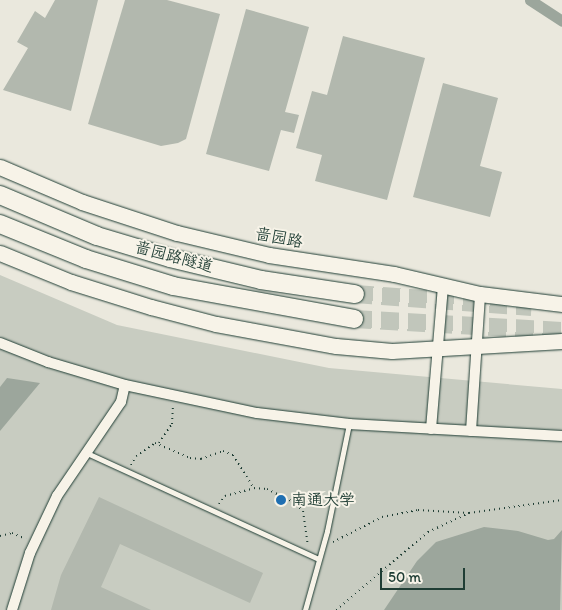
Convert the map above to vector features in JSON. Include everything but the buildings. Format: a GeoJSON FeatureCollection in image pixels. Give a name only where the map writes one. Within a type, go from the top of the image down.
{"type":"FeatureCollection","features":[{"type":"Feature","properties":{"kind":"highway","name":"啬园路隧道"},"geometry":{"type":"LineString","coordinates":[[0,195],[97,236],[170,258],[261,280],[355,294]]}},
{"type":"Feature","properties":{"kind":"highway","name":"啬园路隧道"},"geometry":{"type":"LineString","coordinates":[[0,224],[86,259],[174,286],[354,319]]}},
{"type":"Feature","properties":{"kind":"main road","name":"啬园路"},"geometry":{"type":"LineString","coordinates":[[0,167],[82,202],[177,233],[269,255],[394,274],[480,294],[562,304]]}},
{"type":"Feature","properties":{"kind":"main road"},"geometry":{"type":"LineString","coordinates":[[0,253],[71,282],[216,324],[336,346],[392,351],[476,344],[562,341]]}},
{"type":"Feature","properties":{"kind":"street"},"geometry":{"type":"LineString","coordinates":[[432,428],[443,285]]}},
{"type":"Feature","properties":{"kind":"street"},"geometry":{"type":"LineString","coordinates":[[471,431],[480,294]]}},
{"type":"Feature","properties":{"kind":"street"},"geometry":{"type":"LineString","coordinates":[[0,343],[48,362],[173,397],[257,412],[349,424],[562,436]]}},
{"type":"Feature","properties":{"kind":"street"},"geometry":{"type":"LineString","coordinates":[[12,610],[35,542],[57,496],[84,452],[120,402],[125,384]]}},
{"type":"Feature","properties":{"kind":"lane"},"geometry":{"type":"LineString","coordinates":[[305,610],[324,540],[349,424]]}},
{"type":"Feature","properties":{"kind":"lane"},"geometry":{"type":"LineString","coordinates":[[84,452],[318,559]]}},
{"type":"Feature","properties":{"kind":"path"},"geometry":{"type":"LineString","coordinates":[[128,472],[140,453],[159,443],[172,424],[173,397]]}},
{"type":"Feature","properties":{"kind":"path"},"geometry":{"type":"LineString","coordinates":[[159,443],[190,458],[201,458],[223,451],[233,455],[254,488]]}},
{"type":"Feature","properties":{"kind":"path"},"geometry":{"type":"LineString","coordinates":[[212,511],[225,496],[254,488],[267,489],[292,501],[304,512],[308,555]]}},
{"type":"Feature","properties":{"kind":"path"},"geometry":{"type":"LineString","coordinates":[[324,540],[332,542],[382,517],[418,510],[469,513],[562,500]]}},
{"type":"Feature","properties":{"kind":"path"},"geometry":{"type":"LineString","coordinates":[[336,610],[428,532],[469,513]]}},
{"type":"Feature","properties":{"kind":"path"},"geometry":{"type":"LineString","coordinates":[[0,536],[12,534],[35,542]]}},
{"type":"Feature","properties":{"kind":"shaded area","name":"南通大学"},"geometry":{"type":"Polygon","coordinates":[[[0,275],[117,325],[329,368],[562,389],[562,610],[0,610],[0,275]]]}},
{"type":"Feature","properties":{"kind":"shaded area"},"geometry":{"type":"Polygon","coordinates":[[[7,378],[40,383],[0,431],[0,387],[7,378]]]}},
{"type":"Feature","properties":{"kind":"shaded area"},"geometry":{"type":"Polygon","coordinates":[[[484,527],[518,531],[548,540],[554,539],[562,530],[560,610],[384,610],[417,561],[436,542],[484,527]]]}},
{"type":"Feature","properties":{"kind":"waterway"},"geometry":{"type":"LineString","coordinates":[[530,0],[562,21]]}},
{"type":"Feature","properties":{"kind":"tunnel"},"geometry":{"type":"LineString","coordinates":[[355,294],[532,307]]}},
{"type":"Feature","properties":{"kind":"tunnel"},"geometry":{"type":"LineString","coordinates":[[354,319],[562,331]]}},
{"type":"Feature","properties":{"kind":"place","name":"南通大学"},"geometry":{"type":"Point","coordinates":[281,500]}}]}
